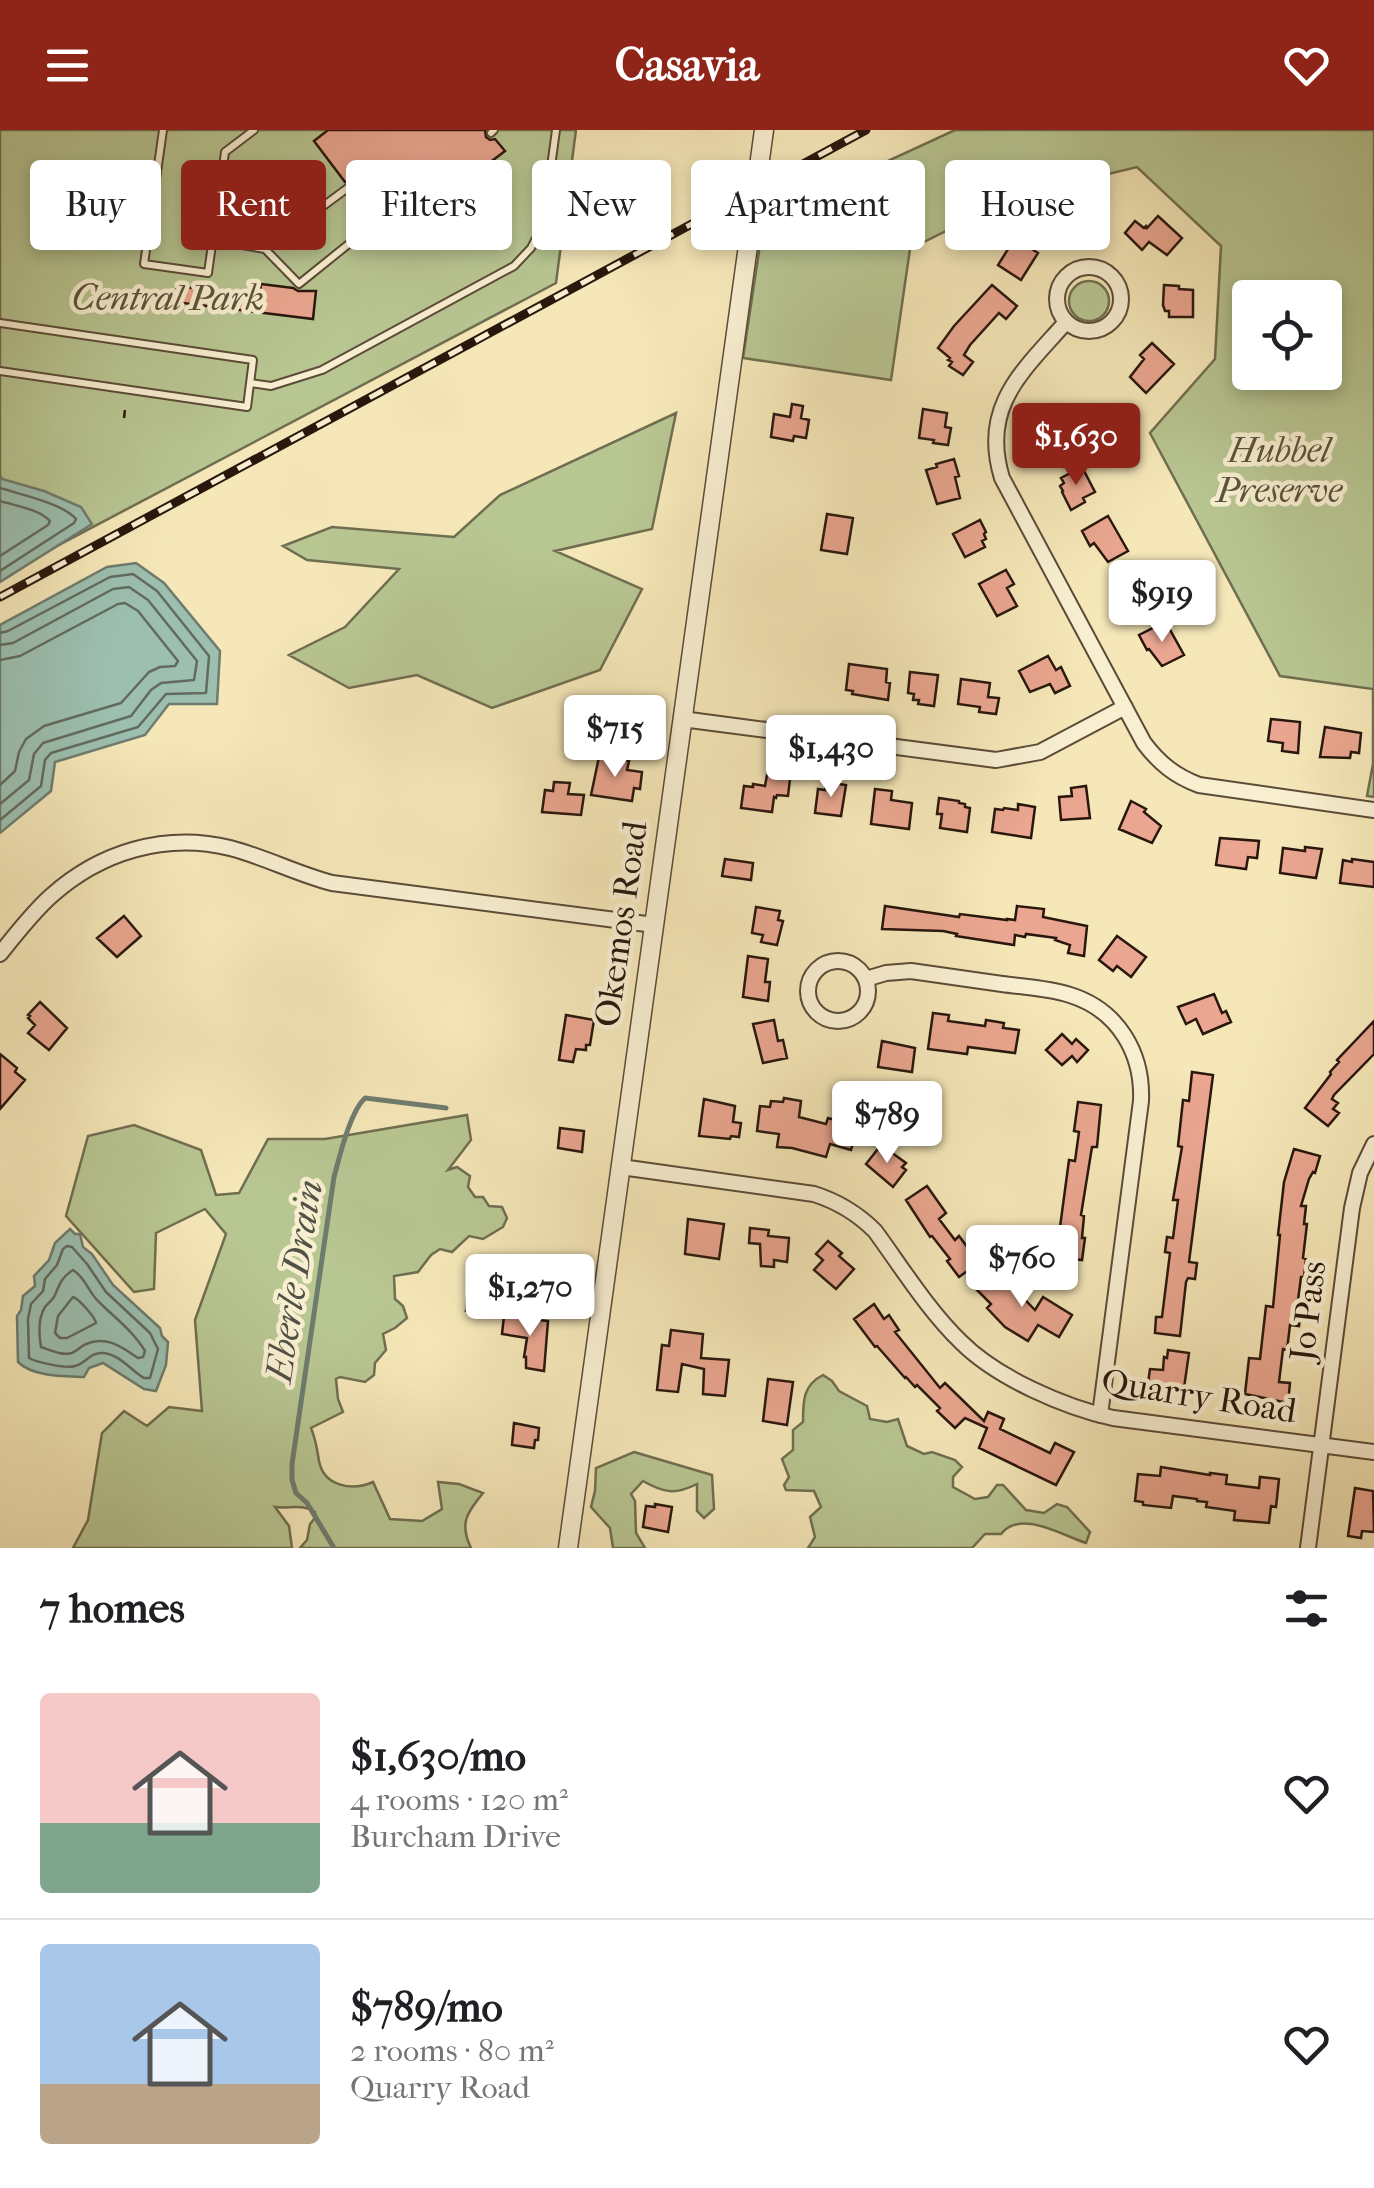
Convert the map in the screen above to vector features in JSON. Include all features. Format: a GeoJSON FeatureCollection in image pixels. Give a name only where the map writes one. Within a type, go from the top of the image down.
{"type":"FeatureCollection","features":[{"type":"Feature","properties":{"kind":"street","name":"Okemos Road"},"geometry":{"type":"LineString","coordinates":[[568,1548],[764,130]]}},
{"type":"Feature","properties":{"kind":"street"},"geometry":{"type":"LineString","coordinates":[[1090,268],[1112,277],[1121,300],[1112,322],[1089,332],[1066,322],[1057,299],[1067,277],[1090,268]]}},
{"type":"Feature","properties":{"kind":"street"},"geometry":{"type":"LineString","coordinates":[[1066,322],[1006,394],[997,422],[996,450],[1002,478],[1153,755],[1186,780],[1212,788],[1374,810]]}},
{"type":"Feature","properties":{"kind":"street"},"geometry":{"type":"LineString","coordinates":[[682,719],[996,760],[1040,752],[1125,707]]}},
{"type":"Feature","properties":{"kind":"street"},"geometry":{"type":"LineString","coordinates":[[0,954],[48,898],[71,879],[134,848],[166,843],[196,842],[225,847],[332,883],[654,926]]}},
{"type":"Feature","properties":{"kind":"street"},"geometry":{"type":"LineString","coordinates":[[826,962],[850,962],[866,979],[866,1003],[849,1019],[833,1021],[819,1015],[809,1002],[810,978],[826,962]]}},
{"type":"Feature","properties":{"kind":"street"},"geometry":{"type":"LineString","coordinates":[[866,979],[910,971],[1060,992],[1100,1009],[1128,1040],[1140,1076],[1141,1102],[1100,1415]]}},
{"type":"Feature","properties":{"kind":"street","name":"Jo Pass"},"geometry":{"type":"LineString","coordinates":[[1308,1548],[1352,1208],[1360,1173],[1374,1144]]}},
{"type":"Feature","properties":{"kind":"street","name":"Quarry Road"},"geometry":{"type":"LineString","coordinates":[[621,1167],[814,1194],[840,1203],[874,1231],[944,1324],[974,1354],[1010,1378],[1100,1415],[1374,1452]]}},
{"type":"Feature","properties":{"kind":"lane"},"geometry":{"type":"LineString","coordinates":[[163,130],[144,264],[208,273],[211,250]]}},
{"type":"Feature","properties":{"kind":"lane"},"geometry":{"type":"LineString","coordinates":[[224,160],[225,152],[254,130]]}},
{"type":"Feature","properties":{"kind":"lane"},"geometry":{"type":"LineString","coordinates":[[250,384],[270,386],[322,370],[514,266],[531,248],[544,225],[556,130]]}},
{"type":"Feature","properties":{"kind":"lane"},"geometry":{"type":"LineString","coordinates":[[266,250],[299,284],[346,246]]}},
{"type":"Feature","properties":{"kind":"lane"},"geometry":{"type":"LineString","coordinates":[[0,324],[253,360],[247,408],[0,371]]}},
{"type":"Feature","properties":{"kind":"path"},"geometry":{"type":"LineString","coordinates":[[124,418],[125,409]]}},
{"type":"Feature","properties":{"kind":"green space","name":"Central Park"},"geometry":{"type":"Polygon","coordinates":[[[0,130],[576,130],[572,160],[532,160],[532,250],[560,250],[556,283],[0,576],[0,130]]]}},
{"type":"Feature","properties":{"kind":"green space","name":"Hubbel Preserve"},"geometry":{"type":"Polygon","coordinates":[[[955,130],[1374,130],[1374,797],[1367,796],[1373,764],[1373,689],[1280,676],[1150,433],[1215,359],[1221,246],[1137,167],[1110,173],[1110,160],[945,160],[945,232],[925,242],[925,160],[890,160],[955,130]]]}},
{"type":"Feature","properties":{"kind":"green space","name":"Hubbel Preserve"},"geometry":{"type":"Polygon","coordinates":[[[759,250],[910,250],[891,380],[743,358],[759,250]]]}},
{"type":"Feature","properties":{"kind":"green space"},"geometry":{"type":"Polygon","coordinates":[[[1089,281],[1103,287],[1109,301],[1103,315],[1089,321],[1075,315],[1069,301],[1075,287],[1089,281]]]}},
{"type":"Feature","properties":{"kind":"green space"},"geometry":{"type":"Polygon","coordinates":[[[676,413],[652,529],[555,551],[642,589],[600,670],[492,708],[417,675],[349,688],[289,655],[345,627],[399,569],[307,560],[283,546],[332,527],[454,537],[500,495],[676,413]]]}},
{"type":"Feature","properties":{"kind":"green space"},"geometry":{"type":"Polygon","coordinates":[[[467,1115],[471,1140],[448,1170],[457,1167],[470,1176],[468,1187],[475,1197],[483,1197],[489,1206],[502,1207],[507,1218],[503,1227],[483,1239],[469,1236],[452,1252],[440,1249],[418,1272],[394,1276],[395,1299],[403,1306],[407,1318],[383,1334],[386,1350],[375,1363],[374,1375],[365,1382],[336,1379],[343,1412],[311,1428],[327,1477],[348,1486],[373,1482],[390,1519],[422,1521],[442,1509],[438,1482],[459,1484],[483,1493],[467,1519],[471,1548],[300,1548],[307,1540],[315,1512],[275,1507],[289,1526],[292,1548],[73,1548],[88,1520],[102,1433],[124,1411],[147,1426],[169,1407],[202,1411],[195,1320],[226,1234],[205,1209],[156,1233],[154,1289],[134,1292],[66,1216],[88,1136],[134,1125],[201,1150],[216,1195],[239,1193],[268,1139],[325,1139],[467,1115]]]}},
{"type":"Feature","properties":{"kind":"green space"},"geometry":{"type":"Polygon","coordinates":[[[823,1375],[839,1391],[867,1406],[870,1419],[898,1419],[907,1446],[955,1460],[962,1467],[953,1477],[953,1487],[975,1499],[988,1497],[997,1485],[1003,1485],[1026,1510],[1044,1513],[1057,1504],[1067,1507],[1090,1532],[1086,1543],[1042,1526],[1019,1524],[1001,1534],[985,1534],[972,1548],[808,1548],[815,1537],[810,1517],[821,1507],[814,1491],[786,1490],[784,1485],[789,1477],[782,1459],[793,1450],[793,1430],[803,1422],[808,1389],[823,1375]]]}},
{"type":"Feature","properties":{"kind":"green space"},"geometry":{"type":"Polygon","coordinates":[[[634,1452],[712,1475],[714,1509],[704,1518],[697,1511],[697,1484],[670,1491],[643,1481],[631,1494],[635,1501],[636,1533],[645,1548],[613,1548],[610,1528],[591,1507],[596,1468],[634,1452]]]}},
{"type":"Feature","properties":{"kind":"water"},"geometry":{"type":"Polygon","coordinates":[[[0,475],[81,507],[92,524],[0,582],[0,475]]]}},
{"type":"Feature","properties":{"kind":"water"},"geometry":{"type":"Polygon","coordinates":[[[136,563],[164,583],[220,651],[217,704],[169,704],[145,735],[55,762],[51,791],[0,833],[0,625],[107,567],[136,563]]]}},
{"type":"Feature","properties":{"kind":"water"},"geometry":{"type":"Polygon","coordinates":[[[70,1229],[80,1234],[83,1247],[113,1285],[160,1328],[168,1342],[166,1365],[156,1391],[144,1389],[103,1363],[89,1368],[84,1377],[40,1373],[18,1362],[17,1316],[23,1296],[35,1286],[34,1276],[49,1260],[55,1243],[70,1229]]]}},
{"type":"Feature","properties":{"kind":"building"},"geometry":{"type":"Polygon","coordinates":[[[328,130],[485,130],[486,137],[495,139],[505,151],[493,160],[346,160],[345,182],[314,141],[328,130]]]}},
{"type":"Feature","properties":{"kind":"building"},"geometry":{"type":"Polygon","coordinates":[[[1158,216],[1182,238],[1167,255],[1149,242],[1142,250],[1125,233],[1135,221],[1147,228],[1158,216]]]}},
{"type":"Feature","properties":{"kind":"building"},"geometry":{"type":"Polygon","coordinates":[[[1007,250],[1038,253],[1021,280],[998,265],[1007,250]]]}},
{"type":"Feature","properties":{"kind":"building"},"geometry":{"type":"Polygon","coordinates":[[[261,284],[316,291],[313,319],[174,302],[177,286],[259,297],[261,284]]]}},
{"type":"Feature","properties":{"kind":"building"},"geometry":{"type":"Polygon","coordinates":[[[992,285],[1017,306],[1006,319],[999,313],[970,345],[964,355],[973,362],[963,375],[949,366],[950,358],[938,348],[992,285]]]}},
{"type":"Feature","properties":{"kind":"building"},"geometry":{"type":"Polygon","coordinates":[[[1164,285],[1193,290],[1193,317],[1169,317],[1163,305],[1164,285]]]}},
{"type":"Feature","properties":{"kind":"building"},"geometry":{"type":"Polygon","coordinates":[[[1152,343],[1174,364],[1146,393],[1130,377],[1144,359],[1140,355],[1152,343]]]}},
{"type":"Feature","properties":{"kind":"building"},"geometry":{"type":"Polygon","coordinates":[[[792,404],[803,406],[801,418],[809,420],[806,438],[794,436],[793,441],[771,437],[774,414],[790,417],[792,404]]]}},
{"type":"Feature","properties":{"kind":"building"},"geometry":{"type":"Polygon","coordinates":[[[923,409],[947,413],[945,427],[951,428],[948,445],[919,438],[923,409]]]}},
{"type":"Feature","properties":{"kind":"building"},"geometry":{"type":"Polygon","coordinates":[[[1048,409],[1070,409],[1071,446],[1042,447],[1048,409]]]}},
{"type":"Feature","properties":{"kind":"building"},"geometry":{"type":"Polygon","coordinates":[[[954,459],[960,498],[937,504],[926,470],[954,459]]]}},
{"type":"Feature","properties":{"kind":"building"},"geometry":{"type":"Polygon","coordinates":[[[1082,467],[1095,492],[1071,510],[1060,486],[1064,483],[1061,478],[1082,467]]]}},
{"type":"Feature","properties":{"kind":"building"},"geometry":{"type":"Polygon","coordinates":[[[827,514],[853,518],[847,554],[821,550],[827,514]]]}},
{"type":"Feature","properties":{"kind":"building"},"geometry":{"type":"Polygon","coordinates":[[[1108,516],[1128,551],[1108,562],[1094,543],[1090,546],[1082,531],[1108,516]]]}},
{"type":"Feature","properties":{"kind":"building"},"geometry":{"type":"Polygon","coordinates":[[[980,520],[986,532],[982,541],[985,547],[965,557],[953,534],[980,520]]]}},
{"type":"Feature","properties":{"kind":"building"},"geometry":{"type":"Polygon","coordinates":[[[1006,570],[1014,584],[1007,588],[1017,606],[997,616],[979,584],[1006,570]]]}},
{"type":"Feature","properties":{"kind":"building"},"geometry":{"type":"Polygon","coordinates":[[[1139,574],[1155,606],[1137,615],[1133,608],[1129,611],[1112,585],[1139,574]]]}},
{"type":"Feature","properties":{"kind":"building"},"geometry":{"type":"Polygon","coordinates":[[[1155,627],[1159,634],[1169,628],[1184,655],[1162,666],[1139,635],[1155,627]]]}},
{"type":"Feature","properties":{"kind":"building"},"geometry":{"type":"Polygon","coordinates":[[[1048,656],[1056,670],[1061,667],[1070,686],[1055,693],[1050,684],[1030,692],[1019,671],[1048,656]]]}},
{"type":"Feature","properties":{"kind":"building"},"geometry":{"type":"Polygon","coordinates":[[[849,664],[887,669],[888,700],[846,690],[849,664]]]}},
{"type":"Feature","properties":{"kind":"building"},"geometry":{"type":"Polygon","coordinates":[[[910,672],[938,675],[934,706],[918,704],[919,700],[913,700],[914,694],[908,693],[910,672]]]}},
{"type":"Feature","properties":{"kind":"building"},"geometry":{"type":"Polygon","coordinates":[[[961,679],[990,683],[988,697],[999,698],[996,714],[958,704],[961,679]]]}},
{"type":"Feature","properties":{"kind":"building"},"geometry":{"type":"Polygon","coordinates":[[[1271,719],[1300,722],[1298,753],[1282,751],[1283,743],[1268,741],[1271,719]]]}},
{"type":"Feature","properties":{"kind":"building"},"geometry":{"type":"Polygon","coordinates":[[[1325,727],[1361,733],[1359,753],[1351,752],[1350,758],[1320,757],[1325,727]]]}},
{"type":"Feature","properties":{"kind":"building"},"geometry":{"type":"Polygon","coordinates":[[[599,757],[629,761],[627,770],[642,772],[640,789],[634,788],[632,801],[591,795],[599,757]]]}},
{"type":"Feature","properties":{"kind":"building"},"geometry":{"type":"Polygon","coordinates":[[[767,775],[790,779],[788,796],[774,797],[772,812],[741,808],[744,786],[765,786],[767,775]]]}},
{"type":"Feature","properties":{"kind":"building"},"geometry":{"type":"Polygon","coordinates":[[[554,782],[570,783],[568,794],[584,795],[581,815],[542,812],[545,790],[553,791],[554,782]]]}},
{"type":"Feature","properties":{"kind":"building"},"geometry":{"type":"Polygon","coordinates":[[[832,783],[846,785],[841,816],[815,813],[818,789],[832,787],[832,783]]]}},
{"type":"Feature","properties":{"kind":"building"},"geometry":{"type":"Polygon","coordinates":[[[1086,786],[1090,818],[1061,820],[1059,797],[1072,796],[1071,788],[1086,786]]]}},
{"type":"Feature","properties":{"kind":"building"},"geometry":{"type":"Polygon","coordinates":[[[875,789],[892,791],[891,800],[912,803],[909,829],[871,824],[875,789]]]}},
{"type":"Feature","properties":{"kind":"building"},"geometry":{"type":"Polygon","coordinates":[[[939,798],[959,801],[970,808],[967,832],[940,828],[939,798]]]}},
{"type":"Feature","properties":{"kind":"building"},"geometry":{"type":"Polygon","coordinates":[[[1131,801],[1146,809],[1144,812],[1161,826],[1152,843],[1119,829],[1131,801]]]}},
{"type":"Feature","properties":{"kind":"building"},"geometry":{"type":"Polygon","coordinates":[[[1018,804],[1035,807],[1031,838],[992,832],[995,809],[1018,810],[1018,804]]]}},
{"type":"Feature","properties":{"kind":"building"},"geometry":{"type":"Polygon","coordinates":[[[1220,838],[1259,841],[1257,858],[1248,857],[1246,869],[1216,865],[1220,838]]]}},
{"type":"Feature","properties":{"kind":"building"},"geometry":{"type":"Polygon","coordinates":[[[1305,847],[1322,849],[1316,878],[1280,873],[1283,848],[1305,851],[1305,847]]]}},
{"type":"Feature","properties":{"kind":"building"},"geometry":{"type":"Polygon","coordinates":[[[725,859],[753,863],[751,880],[722,876],[725,859]]]}},
{"type":"Feature","properties":{"kind":"building"},"geometry":{"type":"Polygon","coordinates":[[[1343,860],[1374,862],[1374,887],[1340,883],[1343,860]]]}},
{"type":"Feature","properties":{"kind":"building"},"geometry":{"type":"Polygon","coordinates":[[[885,906],[1007,920],[1015,920],[1017,906],[1044,909],[1043,917],[1087,926],[1084,956],[1068,953],[1070,945],[1056,938],[1015,935],[1014,945],[943,931],[882,929],[885,906]]]}},
{"type":"Feature","properties":{"kind":"building"},"geometry":{"type":"Polygon","coordinates":[[[756,907],[780,911],[778,920],[783,921],[777,945],[761,942],[763,935],[752,933],[756,907]]]}},
{"type":"Feature","properties":{"kind":"building"},"geometry":{"type":"Polygon","coordinates":[[[124,916],[141,936],[117,957],[97,938],[124,916]]]}},
{"type":"Feature","properties":{"kind":"building"},"geometry":{"type":"Polygon","coordinates":[[[1117,936],[1146,957],[1131,977],[1117,966],[1113,971],[1099,960],[1117,936]]]}},
{"type":"Feature","properties":{"kind":"building"},"geometry":{"type":"Polygon","coordinates":[[[748,956],[768,959],[768,1001],[743,997],[748,956]]]}},
{"type":"Feature","properties":{"kind":"building"},"geometry":{"type":"Polygon","coordinates":[[[1214,994],[1222,1013],[1226,1011],[1231,1022],[1203,1034],[1196,1019],[1186,1024],[1178,1007],[1214,994]]]}},
{"type":"Feature","properties":{"kind":"building"},"geometry":{"type":"Polygon","coordinates":[[[40,1002],[67,1028],[49,1050],[28,1033],[35,1025],[28,1015],[40,1002]]]}},
{"type":"Feature","properties":{"kind":"building"},"geometry":{"type":"Polygon","coordinates":[[[933,1013],[949,1015],[948,1021],[985,1026],[986,1020],[1019,1030],[1015,1053],[968,1047],[967,1054],[928,1049],[933,1013]]]}},
{"type":"Feature","properties":{"kind":"building"},"geometry":{"type":"Polygon","coordinates":[[[566,1015],[594,1020],[590,1045],[586,1045],[586,1050],[576,1049],[573,1062],[559,1060],[566,1015]]]}},
{"type":"Feature","properties":{"kind":"building"},"geometry":{"type":"Polygon","coordinates":[[[774,1020],[778,1041],[783,1040],[787,1058],[763,1063],[753,1024],[774,1020]]]}},
{"type":"Feature","properties":{"kind":"building"},"geometry":{"type":"Polygon","coordinates":[[[1374,1021],[1374,1054],[1334,1095],[1332,1099],[1338,1103],[1333,1109],[1339,1113],[1328,1126],[1305,1108],[1337,1060],[1374,1021]]]}},
{"type":"Feature","properties":{"kind":"building"},"geometry":{"type":"Polygon","coordinates":[[[1062,1034],[1072,1044],[1076,1039],[1088,1050],[1077,1062],[1072,1056],[1062,1065],[1046,1050],[1062,1034]]]}},
{"type":"Feature","properties":{"kind":"building"},"geometry":{"type":"Polygon","coordinates":[[[882,1041],[915,1048],[912,1072],[878,1067],[882,1041]]]}},
{"type":"Feature","properties":{"kind":"building"},"geometry":{"type":"Polygon","coordinates":[[[0,1054],[25,1080],[0,1109],[0,1054]]]}},
{"type":"Feature","properties":{"kind":"building"},"geometry":{"type":"Polygon","coordinates":[[[1192,1072],[1213,1075],[1189,1262],[1197,1263],[1195,1279],[1188,1278],[1186,1282],[1180,1336],[1155,1333],[1156,1317],[1162,1317],[1170,1253],[1165,1252],[1167,1237],[1173,1238],[1178,1200],[1173,1200],[1182,1147],[1178,1146],[1183,1100],[1189,1101],[1192,1072]]]}},
{"type":"Feature","properties":{"kind":"building"},"geometry":{"type":"Polygon","coordinates":[[[784,1098],[801,1101],[799,1117],[826,1124],[828,1118],[847,1123],[845,1129],[856,1132],[851,1150],[830,1144],[826,1157],[777,1147],[779,1134],[757,1131],[760,1106],[770,1107],[771,1101],[783,1102],[784,1098]]]}},
{"type":"Feature","properties":{"kind":"building"},"geometry":{"type":"Polygon","coordinates":[[[704,1099],[735,1106],[733,1122],[741,1123],[739,1137],[699,1136],[704,1099]]]}},
{"type":"Feature","properties":{"kind":"building"},"geometry":{"type":"Polygon","coordinates":[[[1078,1102],[1101,1105],[1097,1147],[1092,1147],[1081,1215],[1085,1238],[1082,1260],[1056,1257],[1069,1160],[1075,1161],[1078,1102]]]}},
{"type":"Feature","properties":{"kind":"building"},"geometry":{"type":"Polygon","coordinates":[[[560,1128],[584,1131],[582,1152],[558,1148],[560,1128]]]}},
{"type":"Feature","properties":{"kind":"building"},"geometry":{"type":"Polygon","coordinates":[[[881,1145],[906,1163],[902,1167],[906,1170],[893,1187],[866,1164],[881,1145]]]}},
{"type":"Feature","properties":{"kind":"building"},"geometry":{"type":"Polygon","coordinates":[[[1294,1149],[1320,1156],[1301,1206],[1306,1206],[1307,1224],[1304,1277],[1297,1308],[1301,1308],[1299,1326],[1290,1325],[1279,1382],[1290,1383],[1288,1403],[1245,1394],[1249,1358],[1260,1359],[1266,1306],[1273,1307],[1284,1182],[1294,1149]]]}},
{"type":"Feature","properties":{"kind":"building"},"geometry":{"type":"Polygon","coordinates":[[[927,1186],[946,1213],[939,1219],[955,1240],[959,1236],[981,1261],[959,1277],[906,1200],[927,1186]]]}},
{"type":"Feature","properties":{"kind":"building"},"geometry":{"type":"Polygon","coordinates":[[[688,1219],[724,1224],[719,1259],[685,1254],[688,1219]]]}},
{"type":"Feature","properties":{"kind":"building"},"geometry":{"type":"Polygon","coordinates":[[[750,1228],[769,1230],[768,1236],[789,1238],[787,1262],[774,1260],[774,1267],[761,1266],[760,1244],[749,1243],[750,1228]]]}},
{"type":"Feature","properties":{"kind":"building"},"geometry":{"type":"Polygon","coordinates":[[[828,1241],[854,1269],[836,1289],[814,1270],[823,1260],[816,1254],[828,1241]]]}},
{"type":"Feature","properties":{"kind":"building"},"geometry":{"type":"Polygon","coordinates":[[[997,1271],[1035,1310],[1043,1297],[1072,1315],[1059,1337],[1038,1325],[1028,1341],[1005,1327],[987,1308],[991,1304],[977,1290],[997,1271]]]}},
{"type":"Feature","properties":{"kind":"building"},"geometry":{"type":"Polygon","coordinates":[[[468,1286],[497,1289],[494,1315],[466,1311],[468,1286]]]}},
{"type":"Feature","properties":{"kind":"building"},"geometry":{"type":"Polygon","coordinates":[[[874,1304],[884,1319],[889,1315],[899,1330],[895,1332],[940,1388],[945,1383],[984,1421],[988,1412],[1004,1419],[1000,1429],[1050,1453],[1055,1443],[1074,1452],[1056,1485],[979,1448],[987,1428],[965,1418],[955,1428],[937,1411],[940,1408],[875,1347],[854,1319],[874,1304]]]}},
{"type":"Feature","properties":{"kind":"building"},"geometry":{"type":"Polygon","coordinates":[[[504,1316],[548,1321],[544,1371],[526,1368],[527,1338],[502,1334],[504,1316]]]}},
{"type":"Feature","properties":{"kind":"building"},"geometry":{"type":"Polygon","coordinates":[[[671,1330],[703,1334],[701,1358],[729,1360],[725,1396],[703,1394],[704,1369],[682,1364],[678,1392],[657,1390],[662,1345],[669,1346],[671,1330]]]}},
{"type":"Feature","properties":{"kind":"building"},"geometry":{"type":"Polygon","coordinates":[[[1168,1350],[1189,1353],[1184,1388],[1148,1383],[1150,1369],[1163,1370],[1168,1350]]]}},
{"type":"Feature","properties":{"kind":"building"},"geometry":{"type":"Polygon","coordinates":[[[768,1379],[793,1382],[787,1425],[763,1421],[768,1379]]]}},
{"type":"Feature","properties":{"kind":"building"},"geometry":{"type":"Polygon","coordinates":[[[514,1423],[539,1428],[534,1448],[512,1445],[514,1423]]]}},
{"type":"Feature","properties":{"kind":"building"},"geometry":{"type":"Polygon","coordinates":[[[1161,1467],[1227,1475],[1226,1484],[1259,1488],[1260,1477],[1279,1479],[1276,1507],[1271,1506],[1269,1523],[1234,1520],[1235,1511],[1206,1507],[1207,1502],[1197,1499],[1173,1496],[1171,1508],[1135,1501],[1138,1474],[1160,1476],[1161,1467]]]}},
{"type":"Feature","properties":{"kind":"building"},"geometry":{"type":"Polygon","coordinates":[[[1355,1488],[1373,1491],[1374,1532],[1362,1531],[1361,1538],[1348,1536],[1355,1488]]]}},
{"type":"Feature","properties":{"kind":"building"},"geometry":{"type":"Polygon","coordinates":[[[646,1506],[672,1507],[668,1532],[643,1527],[646,1506]]]}},
{"type":"Feature","properties":{"kind":"waterway","name":"Eberle Drain"},"geometry":{"type":"LineString","coordinates":[[334,1548],[307,1503],[296,1493],[292,1480],[334,1177],[350,1123],[365,1098],[446,1108]]}},
{"type":"Feature","properties":{"kind":"railway"},"geometry":{"type":"LineString","coordinates":[[0,597],[866,130]]}}]}
